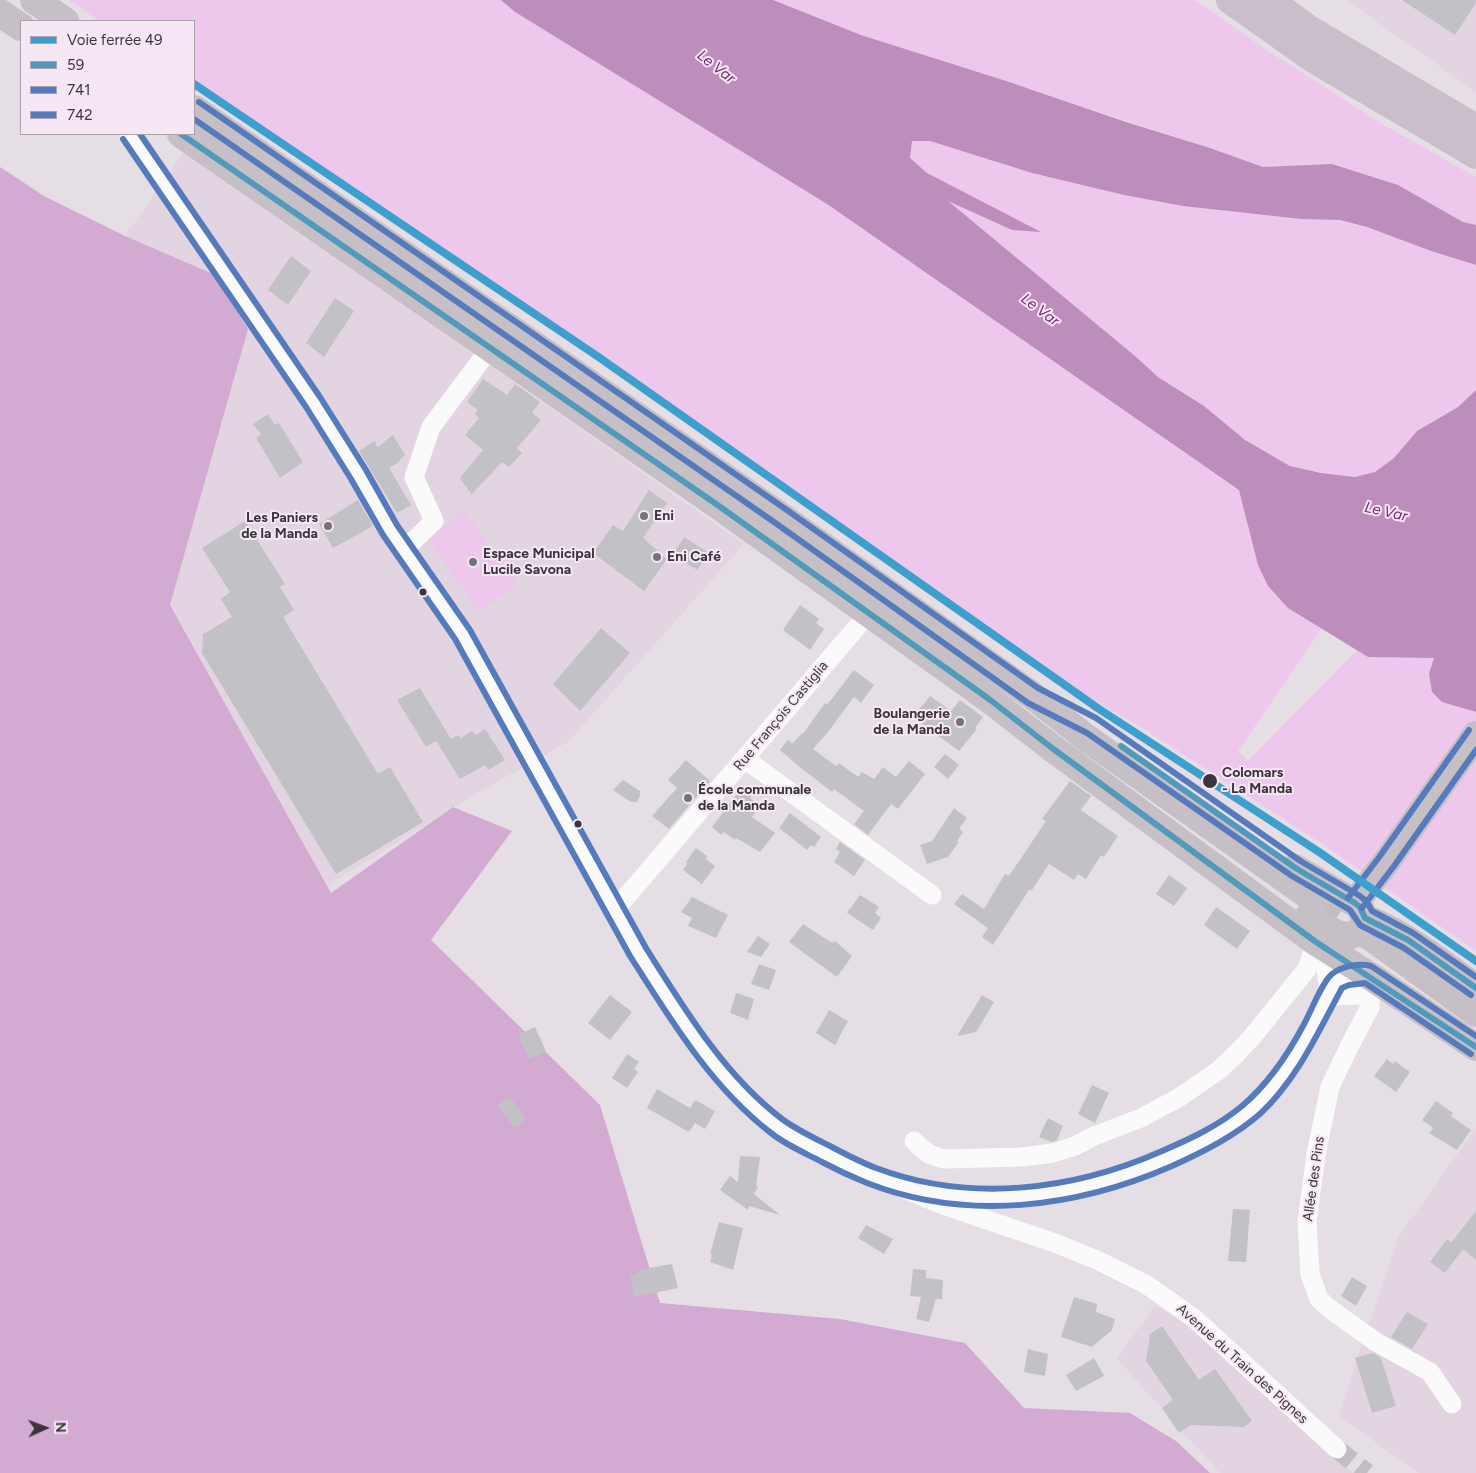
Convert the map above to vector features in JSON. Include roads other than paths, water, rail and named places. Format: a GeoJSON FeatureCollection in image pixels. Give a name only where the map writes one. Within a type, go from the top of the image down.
{"type":"FeatureCollection","features":[{"type":"Feature","properties":{"kind":"highway"},"geometry":{"type":"LineString","coordinates":[[1230,0],[1315,60],[1476,155]]}},
{"type":"Feature","properties":{"kind":"highway"},"geometry":{"type":"LineString","coordinates":[[1269,0],[1309,29],[1476,128]]}},
{"type":"Feature","properties":{"kind":"main road"},"geometry":{"type":"LineString","coordinates":[[34,0],[64,20]]}},
{"type":"Feature","properties":{"kind":"main road"},"geometry":{"type":"LineString","coordinates":[[0,13],[20,26]]}},
{"type":"Feature","properties":{"kind":"main road"},"geometry":{"type":"LineString","coordinates":[[200,113],[771,510],[1033,696],[1085,737],[1315,900]]}},
{"type":"Feature","properties":{"kind":"main road"},"geometry":{"type":"LineString","coordinates":[[186,137],[720,506],[989,699],[1058,741],[1253,877],[1333,937],[1371,959],[1450,1019],[1472,1044]]}},
{"type":"Feature","properties":{"kind":"main road"},"geometry":{"type":"LineString","coordinates":[[1033,696],[1091,725],[1297,869],[1363,919],[1476,1013]]}},
{"type":"Feature","properties":{"kind":"main road"},"geometry":{"type":"LineString","coordinates":[[1333,937],[1353,935],[1358,932],[1364,923],[1363,919],[1387,861],[1476,734]]}},
{"type":"Feature","properties":{"kind":"main road"},"geometry":{"type":"LineString","coordinates":[[1363,919],[1388,929],[1433,957],[1476,988]]}},
{"type":"Feature","properties":{"kind":"main road"},"geometry":{"type":"LineString","coordinates":[[1333,937],[1367,974],[1472,1044]]}},
{"type":"Feature","properties":{"kind":"street","name":"Avenue du Train des Pignes"},"geometry":{"type":"LineString","coordinates":[[131,135],[314,402],[390,530],[462,634],[638,952],[683,1022],[706,1054],[731,1083],[761,1113],[784,1131],[848,1166],[943,1205],[1052,1242],[1130,1276],[1171,1301],[1195,1319],[1337,1450]]}},
{"type":"Feature","properties":{"kind":"street"},"geometry":{"type":"LineString","coordinates":[[404,550],[434,521],[414,477],[431,427],[490,347]]}},
{"type":"Feature","properties":{"kind":"street","name":"Rue François Castiglia"},"geometry":{"type":"LineString","coordinates":[[614,910],[869,613]]}},
{"type":"Feature","properties":{"kind":"street"},"geometry":{"type":"LineString","coordinates":[[745,759],[932,895]]}},
{"type":"Feature","properties":{"kind":"street"},"geometry":{"type":"LineString","coordinates":[[1328,996],[1325,960],[1333,937]]}},
{"type":"Feature","properties":{"kind":"street"},"geometry":{"type":"LineString","coordinates":[[914,1141],[929,1154],[944,1159],[1022,1157],[1053,1153],[1075,1146],[1094,1136],[1141,1118],[1180,1096],[1218,1070],[1236,1054],[1333,937]]}},
{"type":"Feature","properties":{"kind":"street"},"geometry":{"type":"LineString","coordinates":[[879,1179],[917,1189],[950,1194],[1003,1197],[1076,1190],[1112,1181],[1168,1159],[1223,1131],[1257,1104],[1288,1069],[1336,982],[1346,976],[1367,974]]}},
{"type":"Feature","properties":{"kind":"street","name":"Allée des Pins"},"geometry":{"type":"LineString","coordinates":[[1328,996],[1362,994],[1370,1000],[1370,1007],[1330,1087],[1316,1154],[1307,1222],[1310,1274],[1319,1299],[1376,1342],[1430,1372],[1452,1404]]}},
{"type":"Feature","properties":{"kind":"street"},"geometry":{"type":"LineString","coordinates":[[1003,1197],[1005,1226]]}},
{"type":"Feature","properties":{"kind":"water","name":"Le Var"},"geometry":{"type":"Polygon","coordinates":[[[501,0],[773,0],[861,35],[1006,81],[1263,167],[1332,164],[1398,185],[1463,222],[1476,225],[1476,265],[1431,251],[1367,227],[1340,220],[1301,219],[1183,206],[1124,195],[1032,173],[930,141],[912,141],[910,158],[927,173],[1041,232],[1012,230],[948,201],[1158,377],[1204,406],[1245,440],[1290,466],[1321,473],[1355,477],[1375,472],[1394,458],[1417,431],[1458,407],[1476,390],[1476,712],[1442,702],[1432,692],[1429,674],[1434,658],[1368,657],[1288,608],[1268,586],[1258,565],[1239,490],[827,204],[515,12],[501,0]]]}},
{"type":"Feature","properties":{"kind":"tunnel"},"geometry":{"type":"LineString","coordinates":[[1315,900],[1370,937]]}},
{"type":"Feature","properties":{"kind":"tunnel"},"geometry":{"type":"LineString","coordinates":[[1337,1449],[1367,1473]]}},
{"type":"Feature","properties":{"kind":"rail line","name":"49"},"geometry":{"type":"LineString","coordinates":[[195,85],[600,358],[1099,709],[1319,852],[1476,961]]}},
{"type":"Feature","properties":{"kind":"place","name":"Eni"},"geometry":{"type":"Point","coordinates":[644,516]}},
{"type":"Feature","properties":{"kind":"place","name":"Les Paniers de la Manda"},"geometry":{"type":"Point","coordinates":[328,526]}},
{"type":"Feature","properties":{"kind":"place","name":"Eni Café"},"geometry":{"type":"Point","coordinates":[657,557]}},
{"type":"Feature","properties":{"kind":"place","name":"Espace Municipal Lucile Savona"},"geometry":{"type":"Point","coordinates":[473,562]}},
{"type":"Feature","properties":{"kind":"place","name":"Boulangerie de la Manda"},"geometry":{"type":"Point","coordinates":[960,722]}},
{"type":"Feature","properties":{"kind":"place","name":"Colomars - La Manda"},"geometry":{"type":"Point","coordinates":[1210,781]}},
{"type":"Feature","properties":{"kind":"place","name":"École communale de la Manda"},"geometry":{"type":"Point","coordinates":[688,798]}}]}
